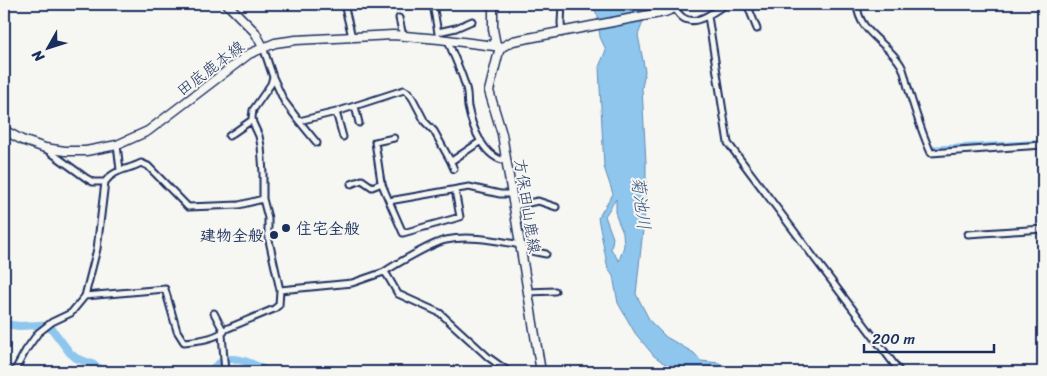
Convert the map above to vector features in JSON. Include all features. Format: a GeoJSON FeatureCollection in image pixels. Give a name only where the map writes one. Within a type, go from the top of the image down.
{"type":"FeatureCollection","features":[{"type":"Feature","properties":{"kind":"main road"},"geometry":{"type":"LineString","coordinates":[[227,4],[255,32],[262,47]]}},
{"type":"Feature","properties":{"kind":"main road"},"geometry":{"type":"LineString","coordinates":[[493,4],[493,29],[499,46]]}},
{"type":"Feature","properties":{"kind":"main road","name":"田底鹿本線"},"geometry":{"type":"LineString","coordinates":[[4,130],[22,140],[45,148],[66,151],[86,151],[117,145],[148,131],[239,60],[262,47],[276,43],[352,37],[438,35],[448,40],[499,46],[513,41],[664,12],[677,6]]}},
{"type":"Feature","properties":{"kind":"main road","name":"方保田山鹿線"},"geometry":{"type":"LineString","coordinates":[[499,46],[489,91],[502,134],[507,161],[541,372]]}},
{"type":"Feature","properties":{"kind":"street"},"geometry":{"type":"LineString","coordinates":[[344,4],[352,37]]}},
{"type":"Feature","properties":{"kind":"street"},"geometry":{"type":"LineString","coordinates":[[433,4],[432,9],[438,35],[472,21]]}},
{"type":"Feature","properties":{"kind":"street"},"geometry":{"type":"LineString","coordinates":[[562,4],[562,33]]}},
{"type":"Feature","properties":{"kind":"street"},"geometry":{"type":"LineString","coordinates":[[677,6],[679,16],[688,21],[696,21],[708,16],[726,4]]}},
{"type":"Feature","properties":{"kind":"street"},"geometry":{"type":"LineString","coordinates":[[746,4],[757,29]]}},
{"type":"Feature","properties":{"kind":"street"},"geometry":{"type":"LineString","coordinates":[[857,4],[858,12],[867,30],[890,50],[902,66],[912,102],[931,152],[1043,145]]}},
{"type":"Feature","properties":{"kind":"street"},"geometry":{"type":"LineString","coordinates":[[708,16],[728,143],[900,372]]}},
{"type":"Feature","properties":{"kind":"street"},"geometry":{"type":"LineString","coordinates":[[399,18],[403,36]]}},
{"type":"Feature","properties":{"kind":"street"},"geometry":{"type":"LineString","coordinates":[[448,40],[466,89],[471,118],[481,141],[496,158],[507,161]]}},
{"type":"Feature","properties":{"kind":"street"},"geometry":{"type":"LineString","coordinates":[[262,47],[284,101],[317,143]]}},
{"type":"Feature","properties":{"kind":"street"},"geometry":{"type":"LineString","coordinates":[[85,296],[165,289],[177,331],[184,342],[209,338],[223,333],[278,307],[281,301],[280,290],[268,236],[268,218],[263,200],[261,146],[252,120],[253,110],[271,84],[273,77]]}},
{"type":"Feature","properties":{"kind":"street"},"geometry":{"type":"LineString","coordinates":[[300,121],[336,112],[404,90],[409,93],[421,110],[425,122],[434,132],[454,169]]}},
{"type":"Feature","properties":{"kind":"street"},"geometry":{"type":"LineString","coordinates":[[355,106],[359,123]]}},
{"type":"Feature","properties":{"kind":"street"},"geometry":{"type":"LineString","coordinates":[[336,112],[343,137]]}},
{"type":"Feature","properties":{"kind":"street"},"geometry":{"type":"LineString","coordinates":[[229,136],[252,120]]}},
{"type":"Feature","properties":{"kind":"street"},"geometry":{"type":"LineString","coordinates":[[394,138],[375,142],[382,183],[403,233],[460,216],[455,190]]}},
{"type":"Feature","properties":{"kind":"street"},"geometry":{"type":"LineString","coordinates":[[450,160],[453,160],[481,141]]}},
{"type":"Feature","properties":{"kind":"street"},"geometry":{"type":"LineString","coordinates":[[117,145],[120,170]]}},
{"type":"Feature","properties":{"kind":"street"},"geometry":{"type":"LineString","coordinates":[[45,148],[93,182],[105,182]]}},
{"type":"Feature","properties":{"kind":"street"},"geometry":{"type":"LineString","coordinates":[[14,372],[38,333],[52,322],[70,313],[85,296],[97,248],[105,182],[110,176],[120,170],[141,163],[148,166],[188,207],[239,205],[263,200]]}},
{"type":"Feature","properties":{"kind":"street"},"geometry":{"type":"LineString","coordinates":[[351,184],[362,180],[372,187],[382,183]]}},
{"type":"Feature","properties":{"kind":"street"},"geometry":{"type":"LineString","coordinates":[[389,201],[469,187],[500,194],[512,194]]}},
{"type":"Feature","properties":{"kind":"street"},"geometry":{"type":"LineString","coordinates":[[514,206],[538,201],[556,207]]}},
{"type":"Feature","properties":{"kind":"street"},"geometry":{"type":"LineString","coordinates":[[968,234],[1043,229]]}},
{"type":"Feature","properties":{"kind":"street"},"geometry":{"type":"LineString","coordinates":[[280,290],[352,283],[384,272],[444,240],[461,238],[481,239],[546,254]]}},
{"type":"Feature","properties":{"kind":"street"},"geometry":{"type":"LineString","coordinates":[[384,272],[398,294],[440,312],[488,357],[509,372]]}},
{"type":"Feature","properties":{"kind":"street"},"geometry":{"type":"LineString","coordinates":[[528,292],[555,291]]}},
{"type":"Feature","properties":{"kind":"street"},"geometry":{"type":"LineString","coordinates":[[214,313],[223,333],[225,372]]}},
{"type":"Feature","properties":{"kind":"water","name":"菊池川"},"geometry":{"type":"Polygon","coordinates":[[[592,4],[650,4],[638,35],[645,71],[642,88],[646,202],[636,294],[650,321],[666,337],[694,353],[701,361],[719,363],[737,372],[677,372],[654,356],[635,333],[618,303],[613,276],[608,269],[598,218],[613,194],[604,167],[599,67],[606,50],[600,37],[598,17],[592,4]],[[616,199],[605,216],[613,238],[611,249],[619,261],[624,246],[623,233],[616,216],[616,199]]]}},
{"type":"Feature","properties":{"kind":"waterway"},"geometry":{"type":"LineString","coordinates":[[932,148],[1043,142]]}},
{"type":"Feature","properties":{"kind":"waterway"},"geometry":{"type":"LineString","coordinates":[[4,324],[19,326],[40,325],[52,329],[76,358],[106,372]]}},
{"type":"Feature","properties":{"kind":"waterway"},"geometry":{"type":"LineString","coordinates":[[208,372],[223,361],[230,359],[248,362],[268,372]]}},
{"type":"Feature","properties":{"kind":"place","name":"住宅全般"},"geometry":{"type":"Point","coordinates":[286,228]}},
{"type":"Feature","properties":{"kind":"place","name":"建物全般"},"geometry":{"type":"Point","coordinates":[274,235]}}]}
